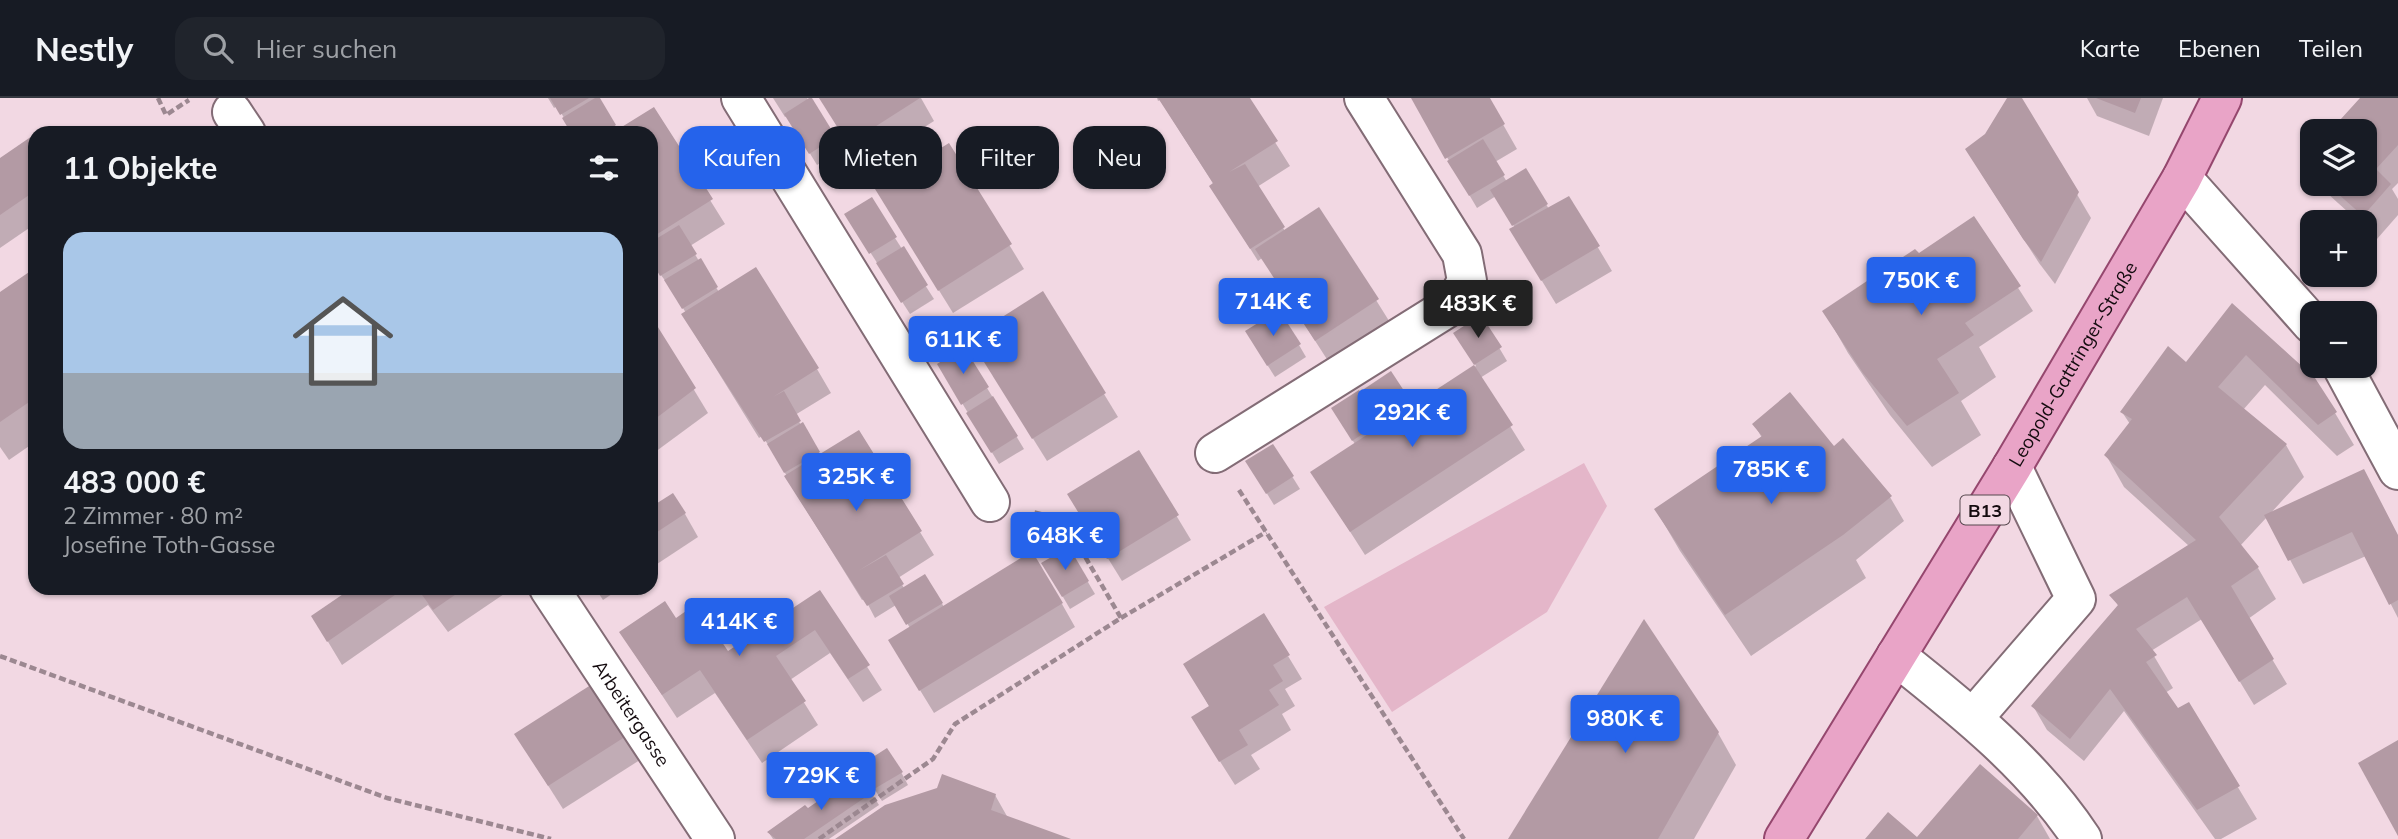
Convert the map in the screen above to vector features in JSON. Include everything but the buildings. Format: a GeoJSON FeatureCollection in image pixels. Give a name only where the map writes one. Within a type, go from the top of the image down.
{"type":"FeatureCollection","features":[{"type":"Feature","properties":{"kind":"main road","name":"Leopold-Gattringer-Straße"},"geometry":{"type":"LineString","coordinates":[[1784,839],[2012,467],[2182,178],[2222,98]]}},
{"type":"Feature","properties":{"kind":"street"},"geometry":{"type":"LineString","coordinates":[[741,98],[990,502]]}},
{"type":"Feature","properties":{"kind":"street"},"geometry":{"type":"LineString","coordinates":[[1215,453],[1455,303],[1467,281],[1462,254],[1364,98]]}},
{"type":"Feature","properties":{"kind":"street"},"geometry":{"type":"LineString","coordinates":[[2182,178],[2300,311]]}},
{"type":"Feature","properties":{"kind":"street"},"geometry":{"type":"LineString","coordinates":[[2348,378],[2398,470]]}},
{"type":"Feature","properties":{"kind":"street"},"geometry":{"type":"LineString","coordinates":[[1973,717],[2076,599],[2012,467]]}},
{"type":"Feature","properties":{"kind":"street","name":"Arbeitergasse"},"geometry":{"type":"LineString","coordinates":[[553,595],[715,839]]}},
{"type":"Feature","properties":{"kind":"street"},"geometry":{"type":"LineString","coordinates":[[1896,656],[1973,717],[2060,806],[2082,839]]}},
{"type":"Feature","properties":{"kind":"path"},"geometry":{"type":"LineString","coordinates":[[158,98],[166,115],[193,98]]}},
{"type":"Feature","properties":{"kind":"path"},"geometry":{"type":"LineString","coordinates":[[1215,453],[1464,839]]}},
{"type":"Feature","properties":{"kind":"path"},"geometry":{"type":"LineString","coordinates":[[990,502],[1063,519],[1121,618]]}},
{"type":"Feature","properties":{"kind":"path"},"geometry":{"type":"LineString","coordinates":[[819,839],[933,759],[955,724],[1121,618],[1266,532]]}},
{"type":"Feature","properties":{"kind":"path"},"geometry":{"type":"LineString","coordinates":[[0,656],[387,797],[551,839]]}},
{"type":"Feature","properties":{"kind":"shaded area"},"geometry":{"type":"Polygon","coordinates":[[[1584,463],[1607,506],[1547,612],[1392,712],[1324,607],[1584,463]]]}}]}
